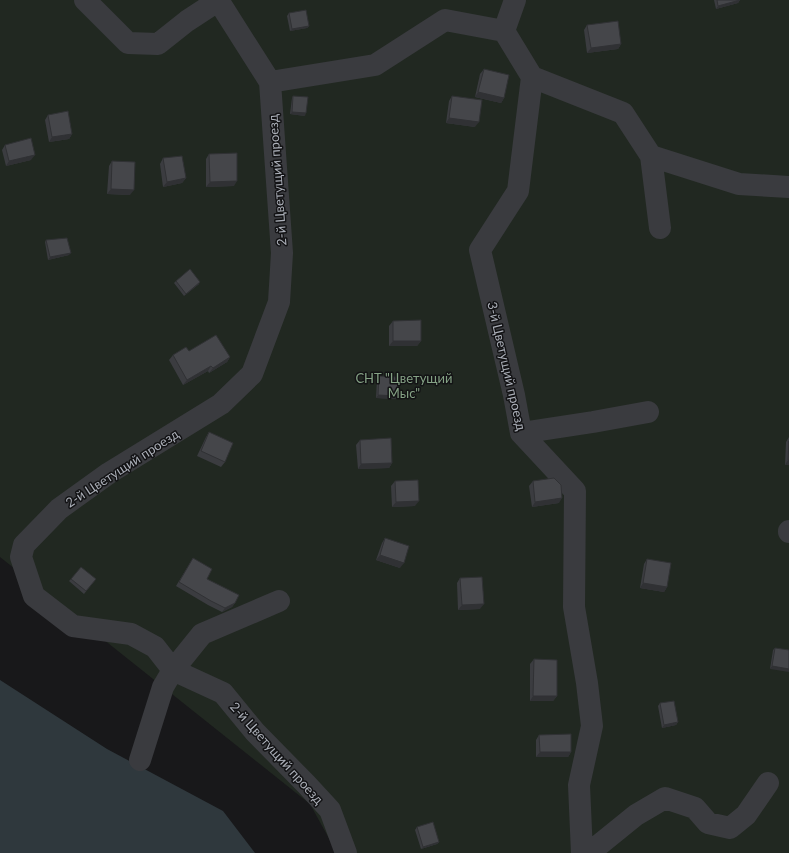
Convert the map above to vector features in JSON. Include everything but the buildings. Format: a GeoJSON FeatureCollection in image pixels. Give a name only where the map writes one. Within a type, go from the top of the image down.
{"type":"FeatureCollection","features":[{"type":"Feature","properties":{"kind":"street"},"geometry":{"type":"LineString","coordinates":[[85,0],[128,43],[158,44],[187,21],[218,0]]}},
{"type":"Feature","properties":{"kind":"street","name":"2-й Цветущий проезд"},"geometry":{"type":"LineString","coordinates":[[218,0],[270,82],[282,253],[279,302],[252,374],[221,404],[109,474],[59,509],[24,545],[20,557],[34,596],[73,626],[131,634],[155,647],[172,670],[223,693],[255,732],[330,810],[346,853]]}},
{"type":"Feature","properties":{"kind":"street"},"geometry":{"type":"LineString","coordinates":[[504,31],[515,0]]}},
{"type":"Feature","properties":{"kind":"street"},"geometry":{"type":"LineString","coordinates":[[270,82],[375,65],[445,20],[504,31],[532,77],[624,113],[651,156],[660,228]]}},
{"type":"Feature","properties":{"kind":"street","name":"3-й Цветущий проезд"},"geometry":{"type":"LineString","coordinates":[[532,77],[518,191],[480,250],[514,395],[521,433],[575,491],[574,607],[587,683],[592,726],[579,785],[582,853]]}},
{"type":"Feature","properties":{"kind":"street"},"geometry":{"type":"LineString","coordinates":[[651,156],[739,184],[789,187]]}},
{"type":"Feature","properties":{"kind":"street"},"geometry":{"type":"LineString","coordinates":[[521,433],[648,412]]}},
{"type":"Feature","properties":{"kind":"street"},"geometry":{"type":"LineString","coordinates":[[140,760],[163,687],[172,670],[202,634],[279,601]]}},
{"type":"Feature","properties":{"kind":"street"},"geometry":{"type":"LineString","coordinates":[[589,853],[636,815],[665,798],[695,808],[708,823],[730,828],[746,815],[768,783]]}},
{"type":"Feature","properties":{"kind":"green space","name":"СНТ \"Цветущий Мыс\""},"geometry":{"type":"Polygon","coordinates":[[[0,0],[789,0],[789,853],[337,853],[310,804],[0,557],[0,0]]]}},
{"type":"Feature","properties":{"kind":"shaded area"},"geometry":{"type":"Polygon","coordinates":[[[0,680],[107,749],[223,811],[255,853],[0,853],[0,680]]]}}]}
